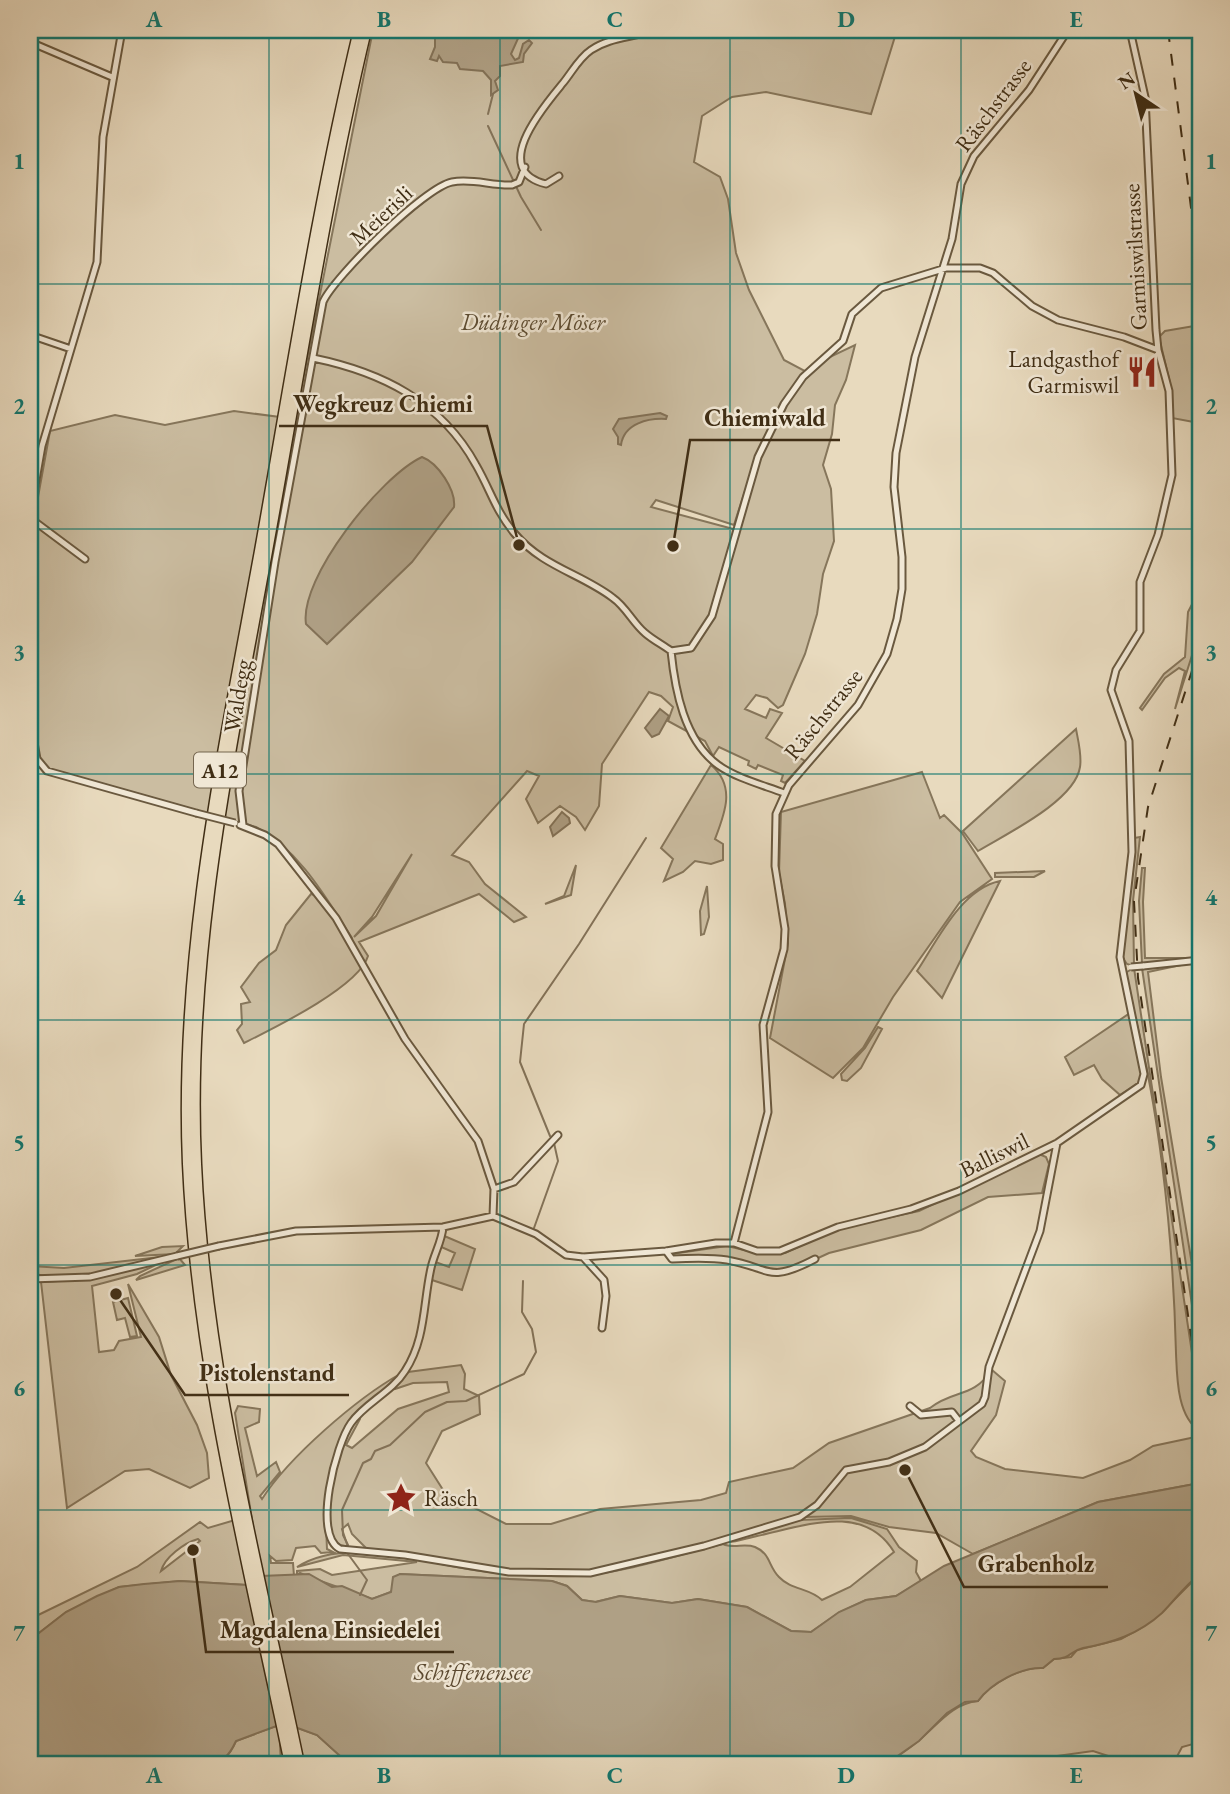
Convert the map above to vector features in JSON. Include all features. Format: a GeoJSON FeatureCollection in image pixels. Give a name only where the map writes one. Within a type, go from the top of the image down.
{"type":"FeatureCollection","features":[{"type":"Feature","properties":{"kind":"highway","name":"A12"},"geometry":{"type":"LineString","coordinates":[[290,1764],[291,1749],[205,1337],[191,1217],[187,1077],[192,968],[202,876],[321,212],[359,30]]}},
{"type":"Feature","properties":{"kind":"highway","name":"A12"},"geometry":{"type":"LineString","coordinates":[[243,1515],[216,1354],[201,1243],[194,1115],[200,968],[222,799],[331,199],[366,30]]}},
{"type":"Feature","properties":{"kind":"highway","name":"A12"},"geometry":{"type":"LineString","coordinates":[[291,1749],[299,1764]]}},
{"type":"Feature","properties":{"kind":"street"},"geometry":{"type":"LineString","coordinates":[[85,559],[30,515],[42,446],[97,262],[103,137],[121,30]]}},
{"type":"Feature","properties":{"kind":"street"},"geometry":{"type":"LineString","coordinates":[[559,176],[546,184],[536,181],[519,182],[525,167],[523,139],[540,110],[582,58],[609,41],[653,30]]}},
{"type":"Feature","properties":{"kind":"street","name":"Räschstrasse"},"geometry":{"type":"LineString","coordinates":[[734,1243],[768,1112],[762,1037],[784,949],[785,929],[774,855],[776,814],[783,793],[866,693],[893,636],[902,572],[894,487],[896,453],[915,357],[952,239],[959,190],[968,166],[1029,90],[1068,30]]}},
{"type":"Feature","properties":{"kind":"street","name":"Garmiswilstrasse"},"geometry":{"type":"LineString","coordinates":[[1124,970],[1121,942],[1132,843],[1129,744],[1127,728],[1112,698],[1111,685],[1116,670],[1140,631],[1140,582],[1155,543],[1170,486],[1172,444],[1169,391],[1158,350],[1145,97],[1130,30]]}},
{"type":"Feature","properties":{"kind":"street"},"geometry":{"type":"LineString","coordinates":[[30,42],[112,76]]}},
{"type":"Feature","properties":{"kind":"street"},"geometry":{"type":"LineString","coordinates":[[525,167],[536,181]]}},
{"type":"Feature","properties":{"kind":"street","name":"Meierisli"},"geometry":{"type":"LineString","coordinates":[[313,358],[321,310],[328,292],[416,203],[453,182],[512,186],[519,182]]}},
{"type":"Feature","properties":{"kind":"street"},"geometry":{"type":"LineString","coordinates":[[671,651],[691,648],[707,626],[758,457],[784,404],[803,376],[843,341],[852,314],[864,301],[892,284],[941,269],[987,270],[1020,298],[1058,320],[1124,337],[1158,350]]}},
{"type":"Feature","properties":{"kind":"street"},"geometry":{"type":"LineString","coordinates":[[30,335],[71,349]]}},
{"type":"Feature","properties":{"kind":"street"},"geometry":{"type":"LineString","coordinates":[[313,358],[369,372],[414,396],[460,441],[477,465],[493,503],[520,539],[558,569],[613,598],[644,632],[671,651],[685,720],[710,758],[729,771],[783,793]]}},
{"type":"Feature","properties":{"kind":"street","name":"Waldegg"},"geometry":{"type":"LineString","coordinates":[[243,825],[239,791],[275,562],[313,358]]}},
{"type":"Feature","properties":{"kind":"street"},"geometry":{"type":"LineString","coordinates":[[30,720],[35,754],[47,771],[243,825],[278,844],[336,918],[405,1039],[478,1140],[495,1189],[493,1216]]}},
{"type":"Feature","properties":{"kind":"street"},"geometry":{"type":"LineString","coordinates":[[1124,970],[1200,960]]}},
{"type":"Feature","properties":{"kind":"street","name":"Balliswil"},"geometry":{"type":"LineString","coordinates":[[666,1251],[734,1243],[757,1251],[780,1251],[838,1227],[926,1205],[1057,1143],[1143,1082],[1134,1016],[1122,977],[1124,970]]}},
{"type":"Feature","properties":{"kind":"street"},"geometry":{"type":"LineString","coordinates":[[495,1189],[514,1182],[558,1135]]}},
{"type":"Feature","properties":{"kind":"street"},"geometry":{"type":"LineString","coordinates":[[443,1227],[430,1271],[424,1322],[414,1353],[401,1377],[368,1404],[348,1428],[331,1479],[327,1523],[335,1547],[405,1555],[486,1570],[590,1573],[704,1546],[793,1520],[817,1505],[846,1470],[889,1462],[913,1453],[959,1421],[985,1397],[989,1367],[1040,1231],[1057,1143]]}},
{"type":"Feature","properties":{"kind":"street"},"geometry":{"type":"LineString","coordinates":[[1042,1151],[1052,1161]]}},
{"type":"Feature","properties":{"kind":"street"},"geometry":{"type":"LineString","coordinates":[[30,1279],[90,1277],[219,1246],[296,1231],[443,1227],[493,1216],[536,1234],[566,1255],[583,1257],[666,1251],[672,1259],[724,1259],[769,1273],[789,1272],[815,1259]]}},
{"type":"Feature","properties":{"kind":"street"},"geometry":{"type":"LineString","coordinates":[[583,1257],[604,1280],[606,1296],[602,1328]]}},
{"type":"Feature","properties":{"kind":"street"},"geometry":{"type":"LineString","coordinates":[[910,1406],[921,1415],[952,1412],[959,1421]]}},
{"type":"Feature","properties":{"kind":"green space","name":"Düdinger Möser"},"geometry":{"type":"Polygon","coordinates":[[[373,30],[897,30],[871,114],[766,92],[732,97],[702,116],[694,162],[720,177],[728,199],[736,253],[749,290],[784,360],[805,371],[771,426],[748,483],[734,525],[656,500],[651,507],[737,530],[759,458],[787,404],[815,364],[855,345],[846,380],[835,405],[832,434],[823,465],[831,489],[834,541],[823,574],[817,614],[805,654],[783,705],[778,708],[767,698],[756,695],[745,709],[766,718],[770,709],[782,713],[766,738],[805,761],[785,783],[781,781],[783,775],[758,765],[756,769],[748,765],[749,761],[719,747],[713,756],[705,741],[668,721],[673,707],[661,696],[649,692],[602,764],[599,806],[585,830],[576,817],[560,806],[538,823],[526,799],[539,776],[527,771],[452,855],[469,862],[485,884],[526,917],[514,922],[479,894],[359,942],[368,956],[349,981],[313,1006],[244,1043],[237,1030],[242,1024],[241,1004],[250,1002],[241,987],[259,963],[276,950],[286,925],[311,894],[318,896],[350,940],[352,938],[299,862],[272,837],[256,827],[46,768],[39,760],[36,747],[31,748],[37,767],[30,787],[30,541],[50,431],[115,415],[165,425],[234,411],[295,419],[373,30]],[[412,854],[372,917],[354,937],[376,916],[412,854]]]}},
{"type":"Feature","properties":{"kind":"green space"},"geometry":{"type":"Polygon","coordinates":[[[1194,326],[1200,328],[1199,423],[1172,418],[1170,383],[1159,337],[1165,331],[1194,326]]]}},
{"type":"Feature","properties":{"kind":"green space"},"geometry":{"type":"Polygon","coordinates":[[[1200,589],[1200,630],[1175,709],[1185,671],[1179,668],[1165,678],[1142,710],[1140,708],[1164,674],[1185,657],[1188,612],[1200,589]]]}},
{"type":"Feature","properties":{"kind":"green space"},"geometry":{"type":"Polygon","coordinates":[[[1076,729],[1080,767],[1066,792],[1038,815],[978,851],[963,831],[1076,729]]]}},
{"type":"Feature","properties":{"kind":"green space"},"geometry":{"type":"Polygon","coordinates":[[[711,765],[719,773],[726,791],[725,810],[715,839],[723,844],[723,860],[711,864],[695,861],[683,872],[664,881],[673,859],[661,848],[711,765]]]}},
{"type":"Feature","properties":{"kind":"green space"},"geometry":{"type":"Polygon","coordinates":[[[922,772],[940,818],[944,815],[962,833],[992,879],[960,902],[893,997],[863,1048],[833,1078],[770,1038],[788,943],[779,873],[781,812],[922,772]]]}},
{"type":"Feature","properties":{"kind":"green space"},"geometry":{"type":"Polygon","coordinates":[[[1140,837],[1133,901],[1134,966],[1127,964],[1122,957],[1134,838],[1140,837]]]}},
{"type":"Feature","properties":{"kind":"green space"},"geometry":{"type":"Polygon","coordinates":[[[576,865],[571,895],[545,904],[564,896],[576,865]]]}},
{"type":"Feature","properties":{"kind":"green space"},"geometry":{"type":"Polygon","coordinates":[[[1142,868],[1145,868],[1145,958],[1200,958],[1142,964],[1139,901],[1142,868]]]}},
{"type":"Feature","properties":{"kind":"green space"},"geometry":{"type":"Polygon","coordinates":[[[1045,871],[1034,877],[995,877],[995,873],[1045,871]]]}},
{"type":"Feature","properties":{"kind":"green space"},"geometry":{"type":"Polygon","coordinates":[[[1000,881],[942,998],[917,971],[962,905],[973,894],[1000,881]]]}},
{"type":"Feature","properties":{"kind":"green space"},"geometry":{"type":"Polygon","coordinates":[[[707,886],[709,917],[704,934],[701,935],[700,911],[707,886]]]}},
{"type":"Feature","properties":{"kind":"green space"},"geometry":{"type":"Polygon","coordinates":[[[1200,961],[1148,972],[1161,1077],[1200,1313],[1200,1359],[1142,968],[1200,961]]]}},
{"type":"Feature","properties":{"kind":"green space"},"geometry":{"type":"Polygon","coordinates":[[[1134,968],[1200,1406],[1200,1431],[1192,1425],[1187,1416],[1178,1385],[1172,1261],[1162,1165],[1147,1070],[1125,980],[1125,973],[1134,968]]]}},
{"type":"Feature","properties":{"kind":"green space"},"geometry":{"type":"Polygon","coordinates":[[[1130,1013],[1141,1074],[1139,1083],[1120,1095],[1102,1079],[1094,1065],[1074,1075],[1065,1057],[1130,1013]]]}},
{"type":"Feature","properties":{"kind":"green space"},"geometry":{"type":"Polygon","coordinates":[[[878,1027],[882,1029],[861,1068],[847,1081],[842,1080],[841,1074],[865,1048],[878,1027]]]}},
{"type":"Feature","properties":{"kind":"green space"},"geometry":{"type":"Polygon","coordinates":[[[1039,1154],[1046,1157],[1049,1164],[1042,1193],[988,1197],[921,1230],[829,1253],[790,1271],[765,1271],[734,1260],[674,1258],[671,1254],[727,1246],[757,1253],[785,1253],[840,1228],[919,1211],[1039,1154]]]}},
{"type":"Feature","properties":{"kind":"green space"},"geometry":{"type":"Polygon","coordinates":[[[442,1235],[475,1249],[462,1290],[429,1279],[433,1261],[449,1267],[455,1253],[439,1246],[442,1235]]]}},
{"type":"Feature","properties":{"kind":"green space"},"geometry":{"type":"Polygon","coordinates":[[[183,1246],[175,1254],[135,1256],[162,1247],[183,1246]]]}},
{"type":"Feature","properties":{"kind":"green space"},"geometry":{"type":"Polygon","coordinates":[[[160,1257],[94,1274],[59,1277],[30,1272],[30,1266],[64,1268],[160,1257]]]}},
{"type":"Feature","properties":{"kind":"green space"},"geometry":{"type":"Polygon","coordinates":[[[179,1258],[185,1265],[136,1280],[140,1276],[179,1258]]]}},
{"type":"Feature","properties":{"kind":"green space"},"geometry":{"type":"Polygon","coordinates":[[[164,1261],[137,1274],[92,1286],[99,1352],[114,1350],[119,1341],[141,1337],[128,1284],[159,1337],[171,1375],[197,1425],[207,1453],[209,1478],[190,1488],[149,1469],[125,1471],[67,1508],[41,1282],[91,1279],[164,1261]]]}},
{"type":"Feature","properties":{"kind":"green space"},"geometry":{"type":"Polygon","coordinates":[[[128,1298],[137,1336],[130,1337],[125,1318],[117,1320],[113,1302],[128,1298]]]}},
{"type":"Feature","properties":{"kind":"green space"},"geometry":{"type":"Polygon","coordinates":[[[461,1365],[465,1374],[464,1389],[479,1396],[480,1414],[442,1431],[426,1463],[445,1493],[506,1524],[551,1524],[600,1509],[701,1500],[726,1493],[729,1482],[793,1468],[829,1443],[930,1408],[947,1398],[970,1390],[992,1370],[1005,1381],[996,1415],[971,1451],[976,1457],[1005,1469],[1083,1478],[1130,1460],[1153,1446],[1200,1436],[1200,1483],[1098,1502],[973,1554],[936,1533],[889,1527],[851,1516],[805,1517],[803,1513],[703,1544],[591,1570],[510,1570],[367,1549],[352,1534],[348,1524],[342,1529],[348,1547],[336,1544],[328,1516],[331,1484],[352,1424],[358,1417],[360,1419],[346,1445],[352,1448],[398,1409],[449,1392],[447,1382],[413,1383],[395,1389],[392,1385],[408,1372],[461,1365]]]}},
{"type":"Feature","properties":{"kind":"green space"},"geometry":{"type":"Polygon","coordinates":[[[400,1374],[346,1425],[325,1503],[327,1549],[333,1552],[321,1553],[315,1546],[296,1548],[292,1560],[276,1561],[270,1556],[271,1563],[293,1563],[294,1576],[266,1576],[247,1585],[180,1581],[119,1587],[66,1612],[30,1640],[30,1619],[137,1567],[200,1522],[208,1528],[235,1520],[237,1529],[253,1526],[235,1413],[238,1406],[260,1409],[259,1422],[245,1428],[257,1476],[276,1462],[280,1472],[260,1496],[262,1499],[289,1465],[325,1430],[400,1374]],[[198,1539],[181,1547],[166,1561],[161,1571],[200,1541],[198,1539]]]}},
{"type":"Feature","properties":{"kind":"green space"},"geometry":{"type":"Polygon","coordinates":[[[851,1518],[887,1529],[899,1547],[917,1561],[916,1572],[921,1581],[896,1596],[866,1600],[840,1612],[811,1632],[791,1631],[747,1607],[698,1599],[672,1603],[620,1596],[595,1602],[582,1600],[567,1586],[552,1581],[400,1574],[391,1592],[372,1599],[300,1573],[297,1575],[297,1571],[320,1569],[332,1575],[417,1562],[343,1555],[297,1567],[316,1558],[337,1553],[360,1552],[499,1573],[538,1576],[592,1575],[723,1544],[755,1547],[767,1557],[775,1573],[784,1581],[822,1600],[850,1587],[894,1552],[881,1537],[867,1527],[850,1522],[813,1523],[726,1542],[799,1520],[851,1518]]]}},
{"type":"Feature","properties":{"kind":"green space"},"geometry":{"type":"Polygon","coordinates":[[[1200,1574],[1200,1735],[1197,1743],[1182,1747],[1173,1764],[1133,1764],[1093,1751],[1021,1761],[1005,1757],[984,1764],[886,1764],[914,1744],[945,1716],[960,1706],[978,1701],[1007,1677],[1025,1670],[1043,1668],[1054,1659],[1071,1657],[1077,1650],[1121,1639],[1141,1628],[1161,1613],[1200,1574]]]}},
{"type":"Feature","properties":{"kind":"green space"},"geometry":{"type":"Polygon","coordinates":[[[279,1725],[281,1764],[197,1764],[220,1760],[228,1755],[236,1741],[279,1725]]]}},
{"type":"Feature","properties":{"kind":"green space"},"geometry":{"type":"Polygon","coordinates":[[[295,1727],[317,1735],[349,1764],[303,1764],[295,1727]]]}},
{"type":"Feature","properties":{"kind":"water"},"geometry":{"type":"Polygon","coordinates":[[[435,30],[436,33],[438,30],[518,30],[520,34],[511,54],[515,60],[519,58],[523,44],[529,40],[532,43],[524,54],[523,62],[500,66],[500,76],[495,81],[498,90],[491,95],[491,80],[483,71],[460,69],[457,63],[443,62],[439,56],[437,61],[430,59],[435,47],[435,30]]]}},
{"type":"Feature","properties":{"kind":"water"},"geometry":{"type":"Polygon","coordinates":[[[660,413],[667,416],[666,419],[638,423],[627,432],[621,445],[618,444],[618,437],[613,429],[619,419],[660,413]]]}},
{"type":"Feature","properties":{"kind":"water"},"geometry":{"type":"Polygon","coordinates":[[[422,457],[434,465],[445,478],[452,493],[454,507],[412,562],[327,644],[306,624],[307,604],[315,581],[346,530],[365,506],[405,468],[422,457]]]}},
{"type":"Feature","properties":{"kind":"water"},"geometry":{"type":"Polygon","coordinates":[[[660,709],[669,716],[659,734],[652,737],[645,728],[660,709]]]}},
{"type":"Feature","properties":{"kind":"water"},"geometry":{"type":"Polygon","coordinates":[[[562,812],[569,818],[570,823],[553,836],[550,827],[562,812]]]}},
{"type":"Feature","properties":{"kind":"water","name":"Schiffenensee"},"geometry":{"type":"Polygon","coordinates":[[[1200,1483],[1200,1574],[1162,1613],[1144,1627],[1125,1636],[1079,1649],[1064,1658],[1054,1659],[1043,1668],[1025,1670],[1007,1677],[978,1701],[965,1702],[947,1713],[919,1741],[886,1764],[349,1764],[317,1735],[295,1727],[279,1725],[236,1741],[224,1758],[197,1764],[30,1764],[30,1640],[66,1612],[119,1587],[180,1581],[247,1585],[261,1576],[309,1574],[332,1587],[342,1586],[372,1599],[391,1592],[393,1577],[400,1574],[552,1581],[567,1586],[582,1600],[596,1602],[620,1596],[672,1603],[698,1599],[747,1607],[791,1631],[811,1632],[839,1612],[866,1600],[896,1596],[944,1566],[1098,1502],[1200,1483]]]}},
{"type":"Feature","properties":{"kind":"waterway"},"geometry":{"type":"LineString","coordinates":[[488,114],[493,94]]}},
{"type":"Feature","properties":{"kind":"waterway"},"geometry":{"type":"LineString","coordinates":[[488,126],[521,197],[541,230]]}},
{"type":"Feature","properties":{"kind":"waterway"},"geometry":{"type":"LineString","coordinates":[[550,1136],[520,1062],[524,1024],[579,944],[646,838]]}},
{"type":"Feature","properties":{"kind":"waterway"},"geometry":{"type":"LineString","coordinates":[[534,1228],[558,1161],[554,1143]]}},
{"type":"Feature","properties":{"kind":"waterway"},"geometry":{"type":"LineString","coordinates":[[348,1545],[343,1535],[342,1510],[363,1463],[371,1459],[375,1451],[390,1445],[425,1412],[447,1402],[466,1401],[524,1374],[536,1352],[532,1329],[522,1312],[523,1281]]}},
{"type":"Feature","properties":{"kind":"waterway"},"geometry":{"type":"LineString","coordinates":[[348,1554],[367,1580],[360,1595]]}},
{"type":"Feature","properties":{"kind":"railway"},"geometry":{"type":"LineString","coordinates":[[1168,30],[1200,277]]}},
{"type":"Feature","properties":{"kind":"railway"},"geometry":{"type":"LineString","coordinates":[[1200,646],[1148,807],[1134,901],[1138,978],[1200,1396]]}},
{"type":"Feature","properties":{"kind":"place","name":"Landgasthof Garmiswil"},"geometry":{"type":"Point","coordinates":[1142,372]}},
{"type":"Feature","properties":{"kind":"place","name":"Wegkreuz Chiemi"},"geometry":{"type":"Point","coordinates":[519,545]}},
{"type":"Feature","properties":{"kind":"place","name":"Chiemiwald"},"geometry":{"type":"Point","coordinates":[673,546]}},
{"type":"Feature","properties":{"kind":"place","name":"Pistolenstand"},"geometry":{"type":"Point","coordinates":[116,1294]}},
{"type":"Feature","properties":{"kind":"place","name":"Grabenholz"},"geometry":{"type":"Point","coordinates":[905,1470]}},
{"type":"Feature","properties":{"kind":"place","name":"Räsch"},"geometry":{"type":"Point","coordinates":[401,1498]}},
{"type":"Feature","properties":{"kind":"place","name":"Magdalena Einsiedelei"},"geometry":{"type":"Point","coordinates":[193,1550]}}]}
